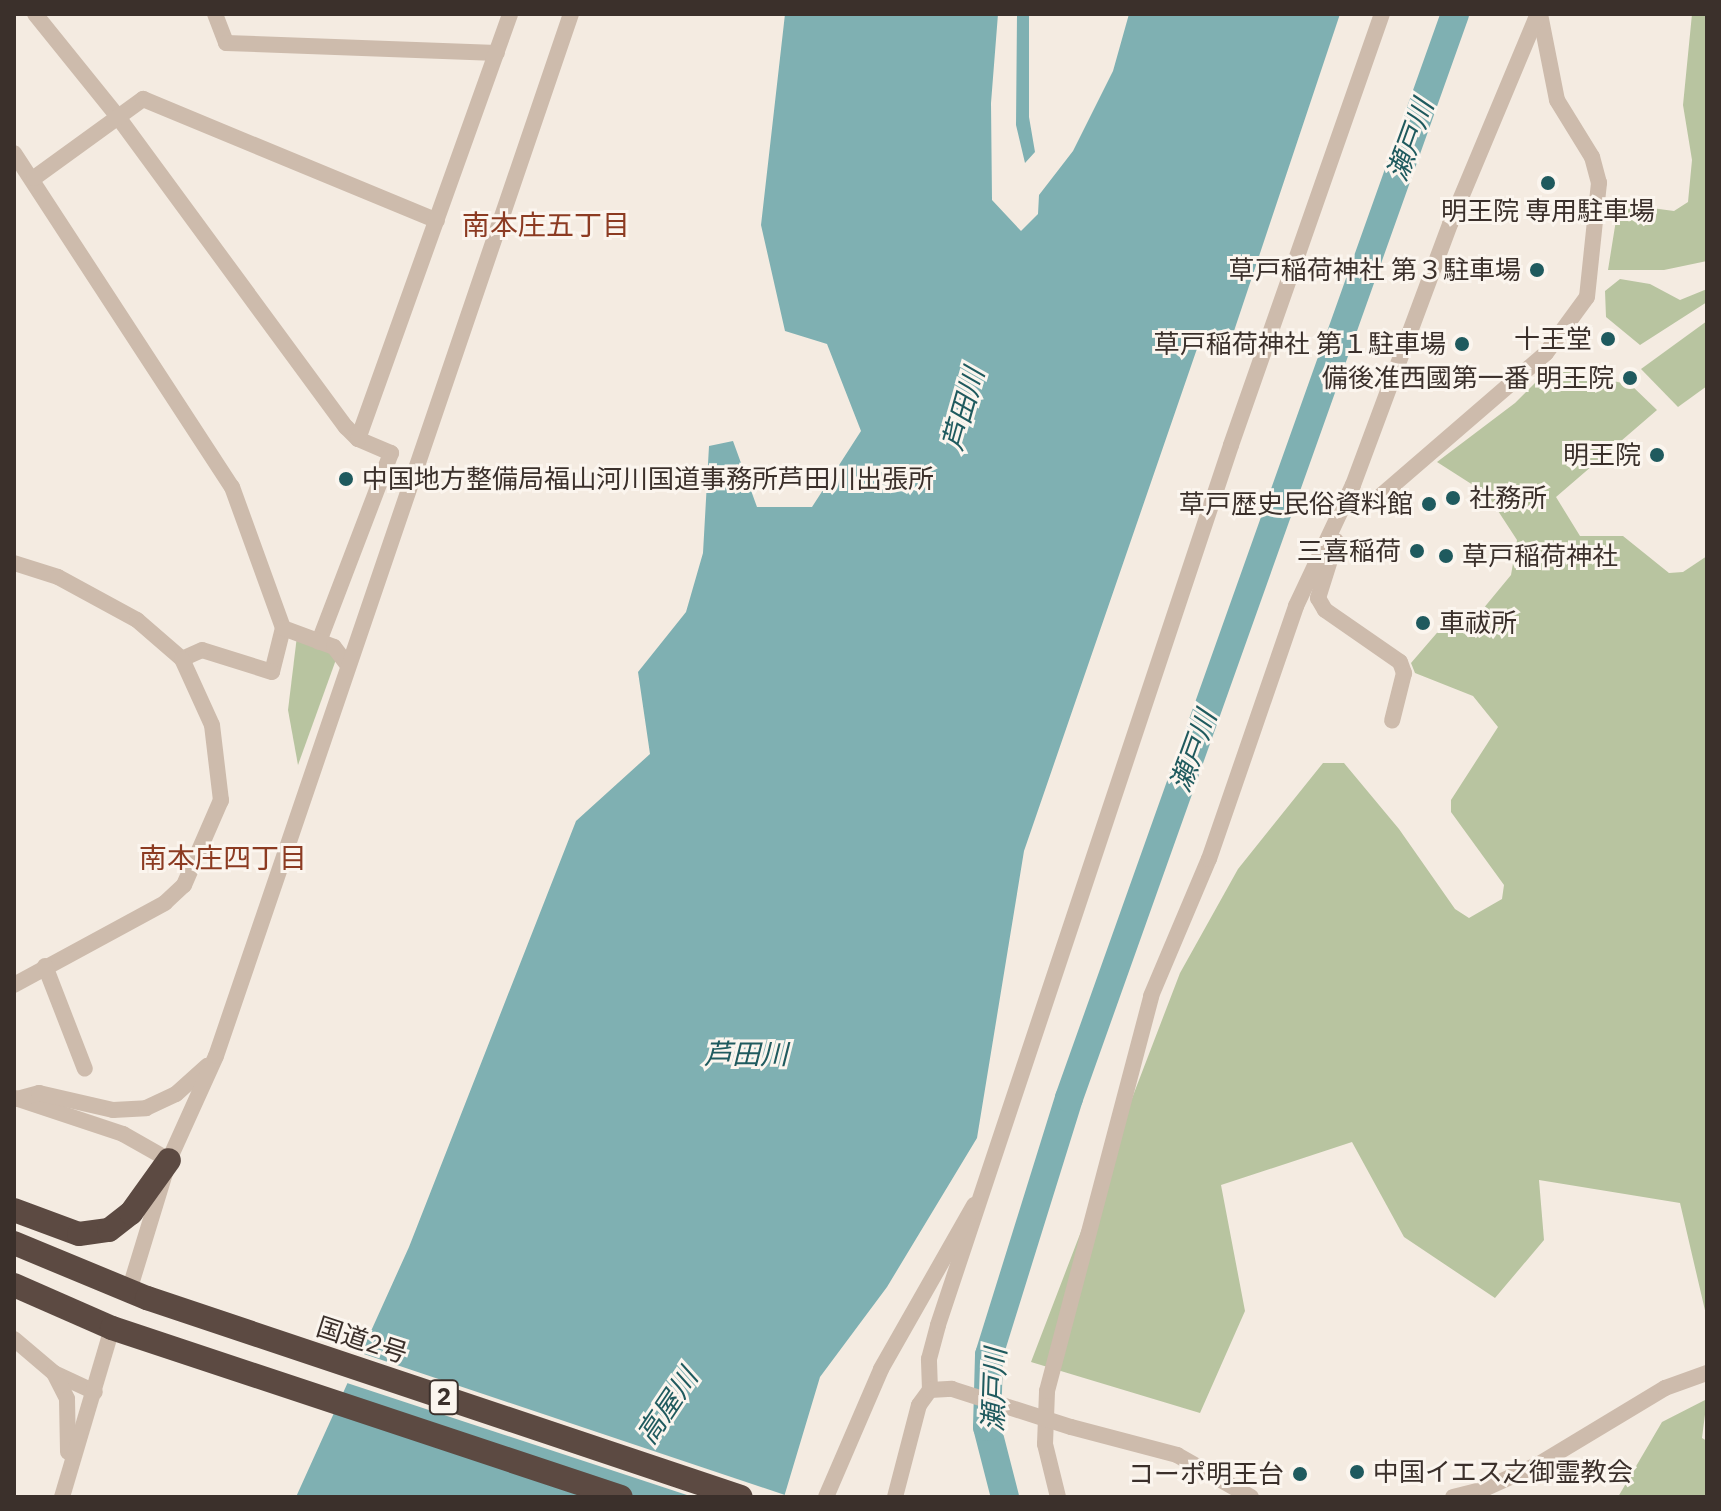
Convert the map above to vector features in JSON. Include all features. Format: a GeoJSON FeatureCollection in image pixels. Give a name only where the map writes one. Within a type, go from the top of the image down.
{"type":"FeatureCollection","features":[{"type":"Feature","properties":{"kind":"highway"},"geometry":{"type":"LineString","coordinates":[[14,1210],[79,1234],[109,1230],[131,1213],[169,1160]]}},
{"type":"Feature","properties":{"kind":"highway","name":"国道2号"},"geometry":{"type":"LineString","coordinates":[[14,1243],[138,1294],[741,1497]]}},
{"type":"Feature","properties":{"kind":"highway","name":"2"},"geometry":{"type":"LineString","coordinates":[[14,1285],[112,1328],[621,1497]]}},
{"type":"Feature","properties":{"kind":"street"},"geometry":{"type":"LineString","coordinates":[[35,14],[118,117],[358,439],[391,453],[319,642]]}},
{"type":"Feature","properties":{"kind":"street"},"geometry":{"type":"LineString","coordinates":[[215,14],[226,43],[497,53]]}},
{"type":"Feature","properties":{"kind":"street"},"geometry":{"type":"LineString","coordinates":[[358,439],[510,14]]}},
{"type":"Feature","properties":{"kind":"street"},"geometry":{"type":"LineString","coordinates":[[138,1294],[169,1160],[216,1056],[347,664],[571,14]]}},
{"type":"Feature","properties":{"kind":"street"},"geometry":{"type":"LineString","coordinates":[[895,1497],[919,1405],[930,1390],[929,1359],[944,1306],[989,1180],[1130,741],[1382,14]]}},
{"type":"Feature","properties":{"kind":"street"},"geometry":{"type":"LineString","coordinates":[[1377,499],[1546,353],[1587,297],[1599,183],[1592,157],[1557,100],[1539,14]]}},
{"type":"Feature","properties":{"kind":"street"},"geometry":{"type":"LineString","coordinates":[[1058,1497],[1045,1444],[1047,1391],[1151,996],[1209,859],[1296,606],[1339,515],[1450,224],[1539,14]]}},
{"type":"Feature","properties":{"kind":"street"},"geometry":{"type":"LineString","coordinates":[[34,178],[143,99],[437,221]]}},
{"type":"Feature","properties":{"kind":"street"},"geometry":{"type":"LineString","coordinates":[[14,153],[34,178],[232,487],[283,628],[272,672],[202,650],[182,659]]}},
{"type":"Feature","properties":{"kind":"street"},"geometry":{"type":"LineString","coordinates":[[1339,515],[1339,531],[1318,598],[1325,610],[1400,662],[1404,673],[1392,721]]}},
{"type":"Feature","properties":{"kind":"street"},"geometry":{"type":"LineString","coordinates":[[14,563],[58,577],[137,620],[182,659],[212,725],[221,800],[184,885],[165,903],[14,985]]}},
{"type":"Feature","properties":{"kind":"street"},"geometry":{"type":"LineString","coordinates":[[283,628],[334,647],[347,664]]}},
{"type":"Feature","properties":{"kind":"street"},"geometry":{"type":"LineString","coordinates":[[45,966],[85,1069]]}},
{"type":"Feature","properties":{"kind":"street"},"geometry":{"type":"LineString","coordinates":[[16,1098],[39,1093],[113,1110],[146,1108],[176,1094],[216,1056]]}},
{"type":"Feature","properties":{"kind":"street"},"geometry":{"type":"LineString","coordinates":[[16,1098],[123,1134],[169,1160]]}},
{"type":"Feature","properties":{"kind":"street"},"geometry":{"type":"LineString","coordinates":[[826,1497],[881,1369],[934,1271],[989,1180]]}},
{"type":"Feature","properties":{"kind":"street"},"geometry":{"type":"LineString","coordinates":[[934,1271],[942,1282],[944,1306]]}},
{"type":"Feature","properties":{"kind":"street"},"geometry":{"type":"LineString","coordinates":[[62,1497],[112,1328]]}},
{"type":"Feature","properties":{"kind":"street"},"geometry":{"type":"LineString","coordinates":[[14,1339],[54,1373],[95,1392]]}},
{"type":"Feature","properties":{"kind":"street"},"geometry":{"type":"LineString","coordinates":[[54,1373],[67,1399],[71,1433],[62,1497]]}},
{"type":"Feature","properties":{"kind":"street"},"geometry":{"type":"LineString","coordinates":[[1453,1497],[1484,1489],[1539,1464],[1665,1388],[1707,1373]]}},
{"type":"Feature","properties":{"kind":"street"},"geometry":{"type":"LineString","coordinates":[[930,1390],[952,1389],[1071,1427],[1177,1455],[1251,1497]]}},
{"type":"Feature","properties":{"kind":"green space"},"geometry":{"type":"Polygon","coordinates":[[[1692,14],[1707,14],[1707,261],[1664,270],[1608,270],[1616,220],[1629,205],[1674,211],[1688,202],[1692,160],[1683,105],[1692,14]]]}},
{"type":"Feature","properties":{"kind":"green space"},"geometry":{"type":"Polygon","coordinates":[[[1620,279],[1650,284],[1680,300],[1707,289],[1707,302],[1640,345],[1606,317],[1605,291],[1620,279]]]}},
{"type":"Feature","properties":{"kind":"green space"},"geometry":{"type":"Polygon","coordinates":[[[1707,321],[1707,386],[1678,407],[1641,369],[1707,321]]]}},
{"type":"Feature","properties":{"kind":"green space"},"geometry":{"type":"Polygon","coordinates":[[[1551,367],[1631,385],[1657,410],[1556,497],[1580,536],[1623,536],[1669,573],[1683,572],[1707,556],[1707,1319],[1680,1203],[1539,1180],[1544,1240],[1495,1298],[1404,1237],[1352,1142],[1221,1185],[1245,1311],[1200,1413],[1031,1362],[1180,973],[1238,869],[1323,763],[1344,763],[1399,829],[1455,909],[1469,918],[1502,899],[1504,885],[1451,812],[1451,800],[1498,727],[1473,696],[1415,673],[1411,663],[1442,627],[1473,621],[1511,575],[1517,540],[1487,494],[1437,462],[1515,403],[1551,367]]]}},
{"type":"Feature","properties":{"kind":"green space"},"geometry":{"type":"Polygon","coordinates":[[[297,636],[338,654],[298,765],[288,710],[297,636]]]}},
{"type":"Feature","properties":{"kind":"green space"},"geometry":{"type":"Polygon","coordinates":[[[1707,1399],[1702,1438],[1707,1441],[1707,1497],[1618,1497],[1662,1422],[1707,1399]]]}},
{"type":"Feature","properties":{"kind":"water","name":"芦田川"},"geometry":{"type":"Polygon","coordinates":[[[785,14],[998,14],[991,103],[992,200],[1021,231],[1038,214],[1039,195],[1073,151],[1113,71],[1129,14],[1340,14],[1232,337],[1200,340],[1024,851],[977,1138],[887,1287],[820,1377],[784,1497],[296,1497],[409,1247],[576,821],[650,754],[638,672],[686,612],[703,553],[709,446],[733,441],[757,507],[812,507],[861,431],[827,344],[785,331],[761,225],[785,14]]]}},
{"type":"Feature","properties":{"kind":"water"},"geometry":{"type":"Polygon","coordinates":[[[1017,14],[1029,14],[1029,117],[1035,152],[1025,163],[1016,125],[1017,14]]]}},
{"type":"Feature","properties":{"kind":"pier"},"geometry":{"type":"Polygon","coordinates":[[[358,1352],[788,1496],[693,1497],[344,1382],[358,1352]]]}},
{"type":"Feature","properties":{"kind":"waterway","name":"瀬戸川"},"geometry":{"type":"LineString","coordinates":[[1005,1497],[987,1427],[989,1355],[1069,1098],[1455,14]]}},
{"type":"Feature","properties":{"kind":"place","name":"明王院 専用駐車場"},"geometry":{"type":"Point","coordinates":[1548,183]}},
{"type":"Feature","properties":{"kind":"place","name":"草戸稲荷神社 第３駐車場"},"geometry":{"type":"Point","coordinates":[1537,270]}},
{"type":"Feature","properties":{"kind":"place","name":"十王堂"},"geometry":{"type":"Point","coordinates":[1608,339]}},
{"type":"Feature","properties":{"kind":"place","name":"草戸稲荷神社 第１駐車場"},"geometry":{"type":"Point","coordinates":[1462,344]}},
{"type":"Feature","properties":{"kind":"place","name":"備後准西國第一番 明王院"},"geometry":{"type":"Point","coordinates":[1630,378]}},
{"type":"Feature","properties":{"kind":"place","name":"明王院"},"geometry":{"type":"Point","coordinates":[1657,455]}},
{"type":"Feature","properties":{"kind":"place","name":"中国地方整備局福山河川国道事務所芦田川出張所"},"geometry":{"type":"Point","coordinates":[346,479]}},
{"type":"Feature","properties":{"kind":"place","name":"社務所"},"geometry":{"type":"Point","coordinates":[1453,498]}},
{"type":"Feature","properties":{"kind":"place","name":"草戸歴史民俗資料館"},"geometry":{"type":"Point","coordinates":[1429,504]}},
{"type":"Feature","properties":{"kind":"place","name":"三喜稲荷"},"geometry":{"type":"Point","coordinates":[1417,551]}},
{"type":"Feature","properties":{"kind":"place","name":"草戸稲荷神社"},"geometry":{"type":"Point","coordinates":[1446,556]}},
{"type":"Feature","properties":{"kind":"place","name":"車祓所"},"geometry":{"type":"Point","coordinates":[1423,623]}},
{"type":"Feature","properties":{"kind":"place","name":"中国イエス之御霊教会"},"geometry":{"type":"Point","coordinates":[1357,1472]}},
{"type":"Feature","properties":{"kind":"place","name":"コーポ明王台"},"geometry":{"type":"Point","coordinates":[1300,1474]}},
{"type":"Feature","properties":{"kind":"district","name":"南本庄五丁目"},"geometry":{"type":"Point","coordinates":[546,225]}},
{"type":"Feature","properties":{"kind":"district","name":"南本庄四丁目"},"geometry":{"type":"Point","coordinates":[223,858]}},
{"type":"Feature","properties":{"kind":"water label","name":"高屋川"},"geometry":{"type":"Point","coordinates":[667,1406]}}]}
